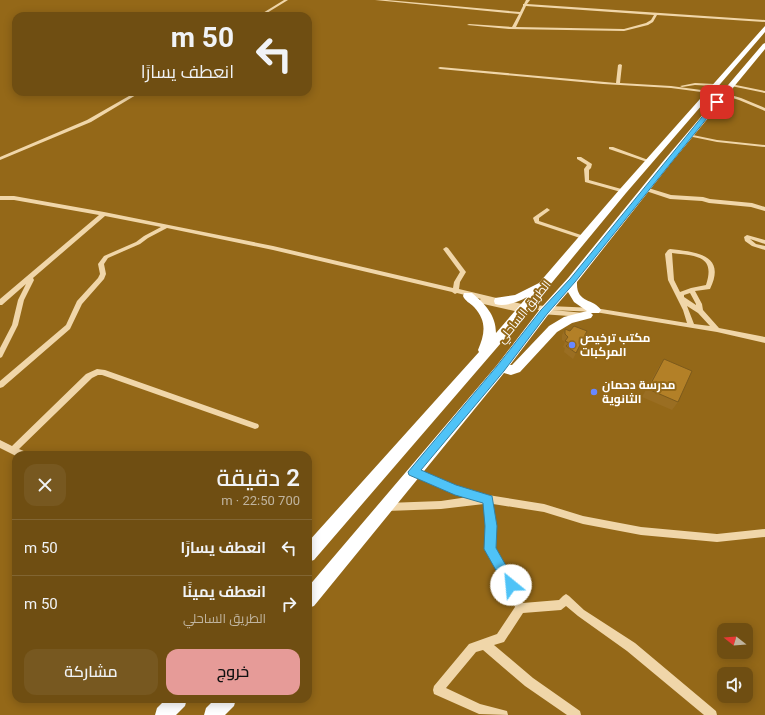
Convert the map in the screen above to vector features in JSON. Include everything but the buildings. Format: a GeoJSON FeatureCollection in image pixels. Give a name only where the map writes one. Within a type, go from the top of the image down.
{"type":"FeatureCollection","features":[{"type":"Feature","properties":{"kind":"highway","name":"الطريق الساحلي"},"geometry":{"type":"LineString","coordinates":[[312,549],[524,309],[623,191],[765,28]]}},
{"type":"Feature","properties":{"kind":"highway","name":"الطريق الساحلي"},"geometry":{"type":"LineString","coordinates":[[312,595],[501,368],[645,189],[765,45]]}},
{"type":"Feature","properties":{"kind":"highway"},"geometry":{"type":"LineString","coordinates":[[501,368],[511,370],[516,369],[553,329],[568,320],[591,313],[574,294],[572,290],[572,280]]}},
{"type":"Feature","properties":{"kind":"highway"},"geometry":{"type":"LineString","coordinates":[[499,301],[517,298],[544,285]]}},
{"type":"Feature","properties":{"kind":"highway"},"geometry":{"type":"LineString","coordinates":[[461,294],[485,311],[490,324],[489,338],[480,358]]}},
{"type":"Feature","properties":{"kind":"highway"},"geometry":{"type":"LineString","coordinates":[[164,715],[174,703]]}},
{"type":"Feature","properties":{"kind":"highway"},"geometry":{"type":"LineString","coordinates":[[213,715],[223,703]]}},
{"type":"Feature","properties":{"kind":"street"},"geometry":{"type":"LineString","coordinates":[[266,12],[286,0]]}},
{"type":"Feature","properties":{"kind":"street"},"geometry":{"type":"LineString","coordinates":[[378,0],[520,13]]}},
{"type":"Feature","properties":{"kind":"street"},"geometry":{"type":"LineString","coordinates":[[514,27],[524,5],[528,0]]}},
{"type":"Feature","properties":{"kind":"street"},"geometry":{"type":"LineString","coordinates":[[524,5],[765,21]]}},
{"type":"Feature","properties":{"kind":"street"},"geometry":{"type":"LineString","coordinates":[[469,25],[628,30],[650,23],[656,14]]}},
{"type":"Feature","properties":{"kind":"street"},"geometry":{"type":"LineString","coordinates":[[516,22],[542,28]]}},
{"type":"Feature","properties":{"kind":"street"},"geometry":{"type":"LineString","coordinates":[[618,83],[620,65]]}},
{"type":"Feature","properties":{"kind":"street"},"geometry":{"type":"LineString","coordinates":[[440,68],[618,83],[712,89]]}},
{"type":"Feature","properties":{"kind":"street"},"geometry":{"type":"LineString","coordinates":[[676,87],[695,84],[712,89]]}},
{"type":"Feature","properties":{"kind":"street"},"geometry":{"type":"LineString","coordinates":[[732,85],[765,92]]}},
{"type":"Feature","properties":{"kind":"street"},"geometry":{"type":"LineString","coordinates":[[724,94],[765,110]]}},
{"type":"Feature","properties":{"kind":"street"},"geometry":{"type":"LineString","coordinates":[[0,152],[2,158],[89,121],[132,96]]}},
{"type":"Feature","properties":{"kind":"street"},"geometry":{"type":"LineString","coordinates":[[690,135],[717,141],[765,146]]}},
{"type":"Feature","properties":{"kind":"street"},"geometry":{"type":"LineString","coordinates":[[611,148],[649,161]]}},
{"type":"Feature","properties":{"kind":"street"},"geometry":{"type":"LineString","coordinates":[[579,158],[590,164],[586,169],[587,181],[623,191]]}},
{"type":"Feature","properties":{"kind":"street"},"geometry":{"type":"LineString","coordinates":[[645,189],[670,196],[703,199],[765,209]]}},
{"type":"Feature","properties":{"kind":"street"},"geometry":{"type":"LineString","coordinates":[[0,198],[14,198],[104,214],[273,248],[461,294],[499,301],[524,309]]}},
{"type":"Feature","properties":{"kind":"street"},"geometry":{"type":"LineString","coordinates":[[547,210],[536,218],[537,222],[585,238]]}},
{"type":"Feature","properties":{"kind":"street"},"geometry":{"type":"LineString","coordinates":[[0,303],[104,214]]}},
{"type":"Feature","properties":{"kind":"street"},"geometry":{"type":"LineString","coordinates":[[0,385],[68,327],[79,302],[101,279],[103,274],[101,264],[106,257],[138,243],[166,226]]}},
{"type":"Feature","properties":{"kind":"street"},"geometry":{"type":"LineString","coordinates":[[765,242],[748,237],[747,240],[754,245],[765,248]]}},
{"type":"Feature","properties":{"kind":"street"},"geometry":{"type":"LineString","coordinates":[[446,249],[463,272],[457,282],[461,294]]}},
{"type":"Feature","properties":{"kind":"street"},"geometry":{"type":"LineString","coordinates":[[680,298],[682,294],[692,290],[708,287],[713,277],[712,268],[708,260],[698,254],[670,251],[668,254],[672,280],[691,326]]}},
{"type":"Feature","properties":{"kind":"street"},"geometry":{"type":"LineString","coordinates":[[0,355],[15,325],[24,291],[34,274]]}},
{"type":"Feature","properties":{"kind":"street"},"geometry":{"type":"LineString","coordinates":[[692,290],[699,304],[700,311]]}},
{"type":"Feature","properties":{"kind":"street"},"geometry":{"type":"LineString","coordinates":[[461,294],[497,306],[613,315],[717,330],[765,340]]}},
{"type":"Feature","properties":{"kind":"street"},"geometry":{"type":"LineString","coordinates":[[680,298],[700,311],[717,330]]}},
{"type":"Feature","properties":{"kind":"street"},"geometry":{"type":"LineString","coordinates":[[0,444],[13,450],[89,376],[97,372],[102,372],[255,426]]}},
{"type":"Feature","properties":{"kind":"street"},"geometry":{"type":"LineString","coordinates":[[413,472],[455,490],[488,499],[544,508],[583,520],[641,531],[717,538],[765,533]]}},
{"type":"Feature","properties":{"kind":"street"},"geometry":{"type":"LineString","coordinates":[[384,508],[441,505],[488,499]]}},
{"type":"Feature","properties":{"kind":"street"},"geometry":{"type":"LineString","coordinates":[[488,499],[491,526],[490,549],[511,585],[520,608]]}},
{"type":"Feature","properties":{"kind":"street"},"geometry":{"type":"LineString","coordinates":[[520,608],[561,605],[566,599],[581,613],[631,647],[712,715]]}},
{"type":"Feature","properties":{"kind":"street"},"geometry":{"type":"LineString","coordinates":[[503,715],[480,709],[438,690],[473,648],[500,638],[520,608]]}},
{"type":"Feature","properties":{"kind":"street"},"geometry":{"type":"LineString","coordinates":[[484,644],[530,682],[576,715]]}},
{"type":"Feature","properties":{"kind":"place","name":"مكتب ترخيص المركبات"},"geometry":{"type":"Point","coordinates":[572,345]}},
{"type":"Feature","properties":{"kind":"place","name":"مدرسة دحمان الثانوية"},"geometry":{"type":"Point","coordinates":[594,392]}},
{"type":"Feature","properties":{"kind":"route"},"geometry":{"type":"LineString","coordinates":[[511,585],[490,549],[491,526],[488,499],[455,490],[413,472],[501,368],[544,312],[549,308],[717,102]]}}]}
